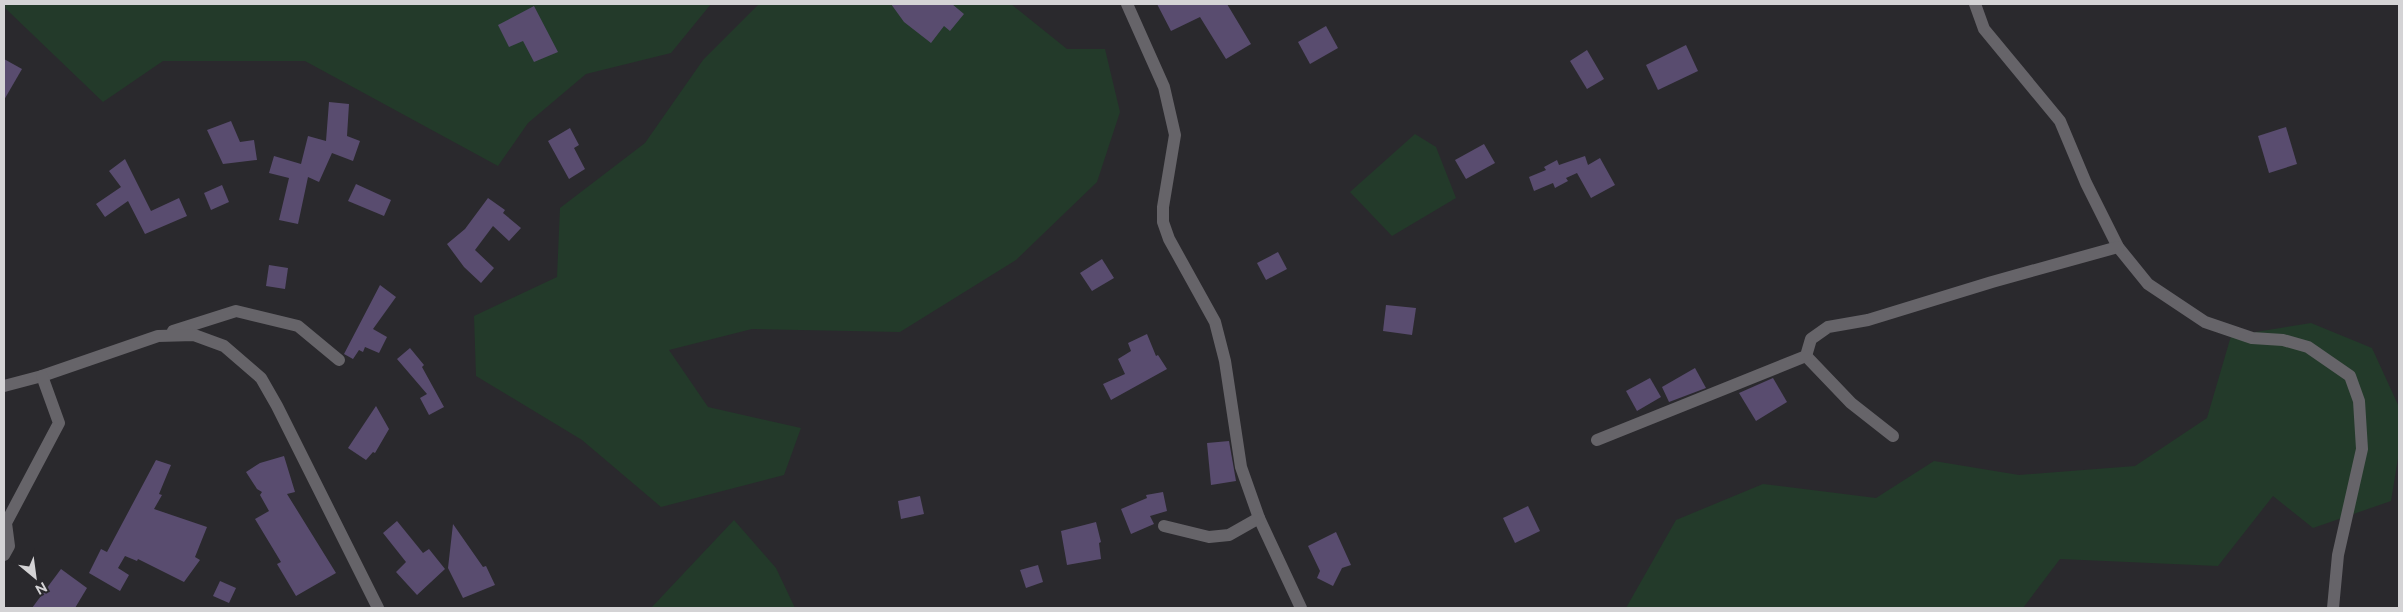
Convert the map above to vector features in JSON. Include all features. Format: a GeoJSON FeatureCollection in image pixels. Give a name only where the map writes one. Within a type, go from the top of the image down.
{"type":"FeatureCollection","features":[{"type":"Feature","properties":{"kind":"street"},"geometry":{"type":"LineString","coordinates":[[1127,4],[1164,88],[1175,135],[1163,207],[1164,222],[1169,239],[1215,322],[1225,361],[1241,467],[1259,518],[1301,608]]}},
{"type":"Feature","properties":{"kind":"street"},"geometry":{"type":"LineString","coordinates":[[1975,4],[1984,29],[2060,121],[2086,183],[2118,248],[2148,284],[2205,322],[2252,338],[2283,340],[2308,348],[2350,376],[2359,401],[2362,449],[2338,555],[2333,608]]}},
{"type":"Feature","properties":{"kind":"street"},"geometry":{"type":"LineString","coordinates":[[1806,356],[1811,339],[1828,326],[1868,320],[1992,282],[2118,248]]}},
{"type":"Feature","properties":{"kind":"street"},"geometry":{"type":"LineString","coordinates":[[4,386],[42,376],[236,311],[298,326],[339,360]]}},
{"type":"Feature","properties":{"kind":"street"},"geometry":{"type":"LineString","coordinates":[[158,336],[194,335],[224,346],[261,378],[277,406],[378,608]]}},
{"type":"Feature","properties":{"kind":"street"},"geometry":{"type":"LineString","coordinates":[[1806,356],[1851,404],[1894,436]]}},
{"type":"Feature","properties":{"kind":"street"},"geometry":{"type":"LineString","coordinates":[[1597,440],[1806,356]]}},
{"type":"Feature","properties":{"kind":"street"},"geometry":{"type":"LineString","coordinates":[[4,555],[9,546],[6,523],[59,423],[42,376]]}},
{"type":"Feature","properties":{"kind":"street"},"geometry":{"type":"LineString","coordinates":[[1164,526],[1209,537],[1229,534],[1259,518]]}},
{"type":"Feature","properties":{"kind":"green space"},"geometry":{"type":"Polygon","coordinates":[[[4,4],[711,4],[671,53],[586,74],[528,123],[498,166],[305,61],[163,61],[103,102],[4,7],[4,4]]]}},
{"type":"Feature","properties":{"kind":"green space"},"geometry":{"type":"Polygon","coordinates":[[[759,4],[1011,4],[1067,49],[1105,49],[1120,112],[1097,182],[1016,260],[900,332],[752,329],[669,350],[708,407],[801,428],[784,475],[661,507],[582,440],[476,376],[474,316],[557,277],[560,208],[645,143],[703,60],[759,4]]]}},
{"type":"Feature","properties":{"kind":"green space"},"geometry":{"type":"Polygon","coordinates":[[[1415,134],[1436,147],[1456,198],[1392,236],[1350,192],[1415,134]]]}},
{"type":"Feature","properties":{"kind":"green space"},"geometry":{"type":"Polygon","coordinates":[[[2311,323],[2372,348],[2399,407],[2399,452],[2391,501],[2313,528],[2273,496],[2218,566],[2060,559],[2023,608],[1626,608],[1676,520],[1763,484],[1876,498],[1934,461],[2019,475],[2135,466],[2207,418],[2231,336],[2311,323]]]}},
{"type":"Feature","properties":{"kind":"green space"},"geometry":{"type":"Polygon","coordinates":[[[734,520],[776,568],[795,608],[651,608],[734,520]]]}},
{"type":"Feature","properties":{"kind":"building"},"geometry":{"type":"Polygon","coordinates":[[[891,4],[952,4],[964,14],[950,31],[944,26],[931,43],[904,22],[891,4]]]}},
{"type":"Feature","properties":{"kind":"building"},"geometry":{"type":"Polygon","coordinates":[[[1157,4],[1227,4],[1251,44],[1226,59],[1200,17],[1171,31],[1157,4]]]}},
{"type":"Feature","properties":{"kind":"building"},"geometry":{"type":"Polygon","coordinates":[[[534,6],[558,52],[534,62],[523,41],[509,47],[498,25],[534,6]]]}},
{"type":"Feature","properties":{"kind":"building"},"geometry":{"type":"Polygon","coordinates":[[[1326,26],[1338,48],[1310,64],[1298,42],[1326,26]]]}},
{"type":"Feature","properties":{"kind":"building"},"geometry":{"type":"Polygon","coordinates":[[[1686,45],[1698,71],[1658,90],[1646,65],[1686,45]]]}},
{"type":"Feature","properties":{"kind":"building"},"geometry":{"type":"Polygon","coordinates":[[[1587,50],[1604,79],[1587,89],[1570,61],[1587,50]]]}},
{"type":"Feature","properties":{"kind":"building"},"geometry":{"type":"Polygon","coordinates":[[[4,59],[22,69],[4,100],[4,59]]]}},
{"type":"Feature","properties":{"kind":"building"},"geometry":{"type":"Polygon","coordinates":[[[329,102],[349,104],[347,136],[360,141],[353,161],[332,153],[319,182],[308,177],[298,224],[279,220],[289,178],[269,173],[274,156],[301,164],[308,136],[326,141],[329,102]]]}},
{"type":"Feature","properties":{"kind":"building"},"geometry":{"type":"Polygon","coordinates":[[[231,121],[240,142],[254,140],[257,160],[223,164],[207,130],[231,121]]]}},
{"type":"Feature","properties":{"kind":"building"},"geometry":{"type":"Polygon","coordinates":[[[2286,127],[2297,164],[2269,173],[2258,136],[2286,127]]]}},
{"type":"Feature","properties":{"kind":"building"},"geometry":{"type":"Polygon","coordinates":[[[570,128],[579,145],[574,148],[585,169],[569,179],[548,141],[570,128]]]}},
{"type":"Feature","properties":{"kind":"building"},"geometry":{"type":"Polygon","coordinates":[[[1484,144],[1495,163],[1466,179],[1455,160],[1484,144]]]}},
{"type":"Feature","properties":{"kind":"building"},"geometry":{"type":"Polygon","coordinates":[[[1585,156],[1588,165],[1600,158],[1615,185],[1591,198],[1577,173],[1566,178],[1568,181],[1555,188],[1553,183],[1534,191],[1529,177],[1546,170],[1544,167],[1557,160],[1559,165],[1585,156]]]}},
{"type":"Feature","properties":{"kind":"building"},"geometry":{"type":"Polygon","coordinates":[[[125,159],[151,211],[179,198],[187,216],[145,234],[128,201],[105,217],[96,204],[121,187],[109,171],[125,159]]]}},
{"type":"Feature","properties":{"kind":"building"},"geometry":{"type":"Polygon","coordinates":[[[356,184],[391,200],[384,216],[348,201],[356,184]]]}},
{"type":"Feature","properties":{"kind":"building"},"geometry":{"type":"Polygon","coordinates":[[[222,185],[229,202],[211,210],[204,193],[222,185]]]}},
{"type":"Feature","properties":{"kind":"building"},"geometry":{"type":"Polygon","coordinates":[[[488,198],[505,210],[503,213],[521,228],[509,241],[493,226],[475,250],[494,268],[481,283],[464,267],[447,244],[465,229],[488,198]]]}},
{"type":"Feature","properties":{"kind":"building"},"geometry":{"type":"Polygon","coordinates":[[[1278,252],[1287,269],[1266,280],[1257,263],[1278,252]]]}},
{"type":"Feature","properties":{"kind":"building"},"geometry":{"type":"Polygon","coordinates":[[[1102,259],[1114,278],[1092,291],[1080,273],[1102,259]]]}},
{"type":"Feature","properties":{"kind":"building"},"geometry":{"type":"Polygon","coordinates":[[[269,265],[288,268],[285,289],[266,286],[269,265]]]}},
{"type":"Feature","properties":{"kind":"building"},"geometry":{"type":"Polygon","coordinates":[[[380,285],[396,297],[373,329],[387,337],[379,353],[365,347],[363,352],[359,350],[353,359],[344,354],[380,285]]]}},
{"type":"Feature","properties":{"kind":"building"},"geometry":{"type":"Polygon","coordinates":[[[1386,305],[1416,308],[1412,335],[1383,331],[1386,305]]]}},
{"type":"Feature","properties":{"kind":"building"},"geometry":{"type":"Polygon","coordinates":[[[1147,334],[1156,356],[1158,355],[1167,369],[1111,400],[1103,384],[1125,374],[1118,359],[1131,351],[1128,343],[1147,334]]]}},
{"type":"Feature","properties":{"kind":"building"},"geometry":{"type":"Polygon","coordinates":[[[410,348],[424,365],[422,367],[444,407],[429,415],[420,398],[427,394],[397,359],[410,348]]]}},
{"type":"Feature","properties":{"kind":"building"},"geometry":{"type":"Polygon","coordinates":[[[1695,368],[1706,388],[1669,402],[1662,387],[1695,368]]]}},
{"type":"Feature","properties":{"kind":"building"},"geometry":{"type":"Polygon","coordinates":[[[1650,378],[1661,397],[1637,411],[1626,391],[1650,378]]]}},
{"type":"Feature","properties":{"kind":"building"},"geometry":{"type":"Polygon","coordinates":[[[1773,378],[1787,402],[1756,421],[1739,393],[1773,378]]]}},
{"type":"Feature","properties":{"kind":"building"},"geometry":{"type":"Polygon","coordinates":[[[376,406],[389,429],[375,453],[373,452],[366,460],[348,448],[376,406]]]}},
{"type":"Feature","properties":{"kind":"building"},"geometry":{"type":"Polygon","coordinates":[[[1229,441],[1236,481],[1211,485],[1207,443],[1229,441]]]}},
{"type":"Feature","properties":{"kind":"building"},"geometry":{"type":"Polygon","coordinates":[[[284,456],[295,492],[287,494],[336,573],[296,596],[277,564],[281,562],[255,519],[269,511],[260,495],[262,492],[257,489],[246,472],[260,463],[284,456]]]}},
{"type":"Feature","properties":{"kind":"building"},"geometry":{"type":"Polygon","coordinates":[[[156,460],[171,465],[159,494],[162,495],[154,509],[207,527],[195,557],[200,560],[184,582],[138,559],[137,561],[125,556],[118,568],[129,575],[120,591],[89,573],[101,549],[107,552],[156,460]]]}},
{"type":"Feature","properties":{"kind":"building"},"geometry":{"type":"Polygon","coordinates":[[[1163,492],[1167,511],[1150,516],[1154,524],[1131,534],[1121,509],[1147,498],[1146,495],[1163,492]]]}},
{"type":"Feature","properties":{"kind":"building"},"geometry":{"type":"Polygon","coordinates":[[[920,496],[924,514],[901,519],[898,501],[920,496]]]}},
{"type":"Feature","properties":{"kind":"building"},"geometry":{"type":"Polygon","coordinates":[[[1528,506],[1540,531],[1515,543],[1503,518],[1528,506]]]}},
{"type":"Feature","properties":{"kind":"building"},"geometry":{"type":"Polygon","coordinates":[[[397,521],[423,553],[429,549],[445,569],[417,595],[396,572],[406,562],[383,533],[397,521]]]}},
{"type":"Feature","properties":{"kind":"building"},"geometry":{"type":"Polygon","coordinates":[[[1096,522],[1101,542],[1099,543],[1101,559],[1067,565],[1061,531],[1096,522]]]}},
{"type":"Feature","properties":{"kind":"building"},"geometry":{"type":"Polygon","coordinates":[[[453,524],[483,567],[486,566],[495,585],[463,598],[448,568],[453,524]]]}},
{"type":"Feature","properties":{"kind":"building"},"geometry":{"type":"Polygon","coordinates":[[[1336,532],[1351,565],[1342,568],[1333,586],[1317,578],[1320,571],[1308,546],[1336,532]]]}},
{"type":"Feature","properties":{"kind":"building"},"geometry":{"type":"Polygon","coordinates":[[[1038,565],[1043,582],[1026,588],[1020,570],[1038,565]]]}},
{"type":"Feature","properties":{"kind":"building"},"geometry":{"type":"Polygon","coordinates":[[[61,569],[87,588],[75,608],[32,608],[61,569]]]}},
{"type":"Feature","properties":{"kind":"building"},"geometry":{"type":"Polygon","coordinates":[[[220,581],[236,588],[229,603],[213,596],[220,581]]]}}]}
